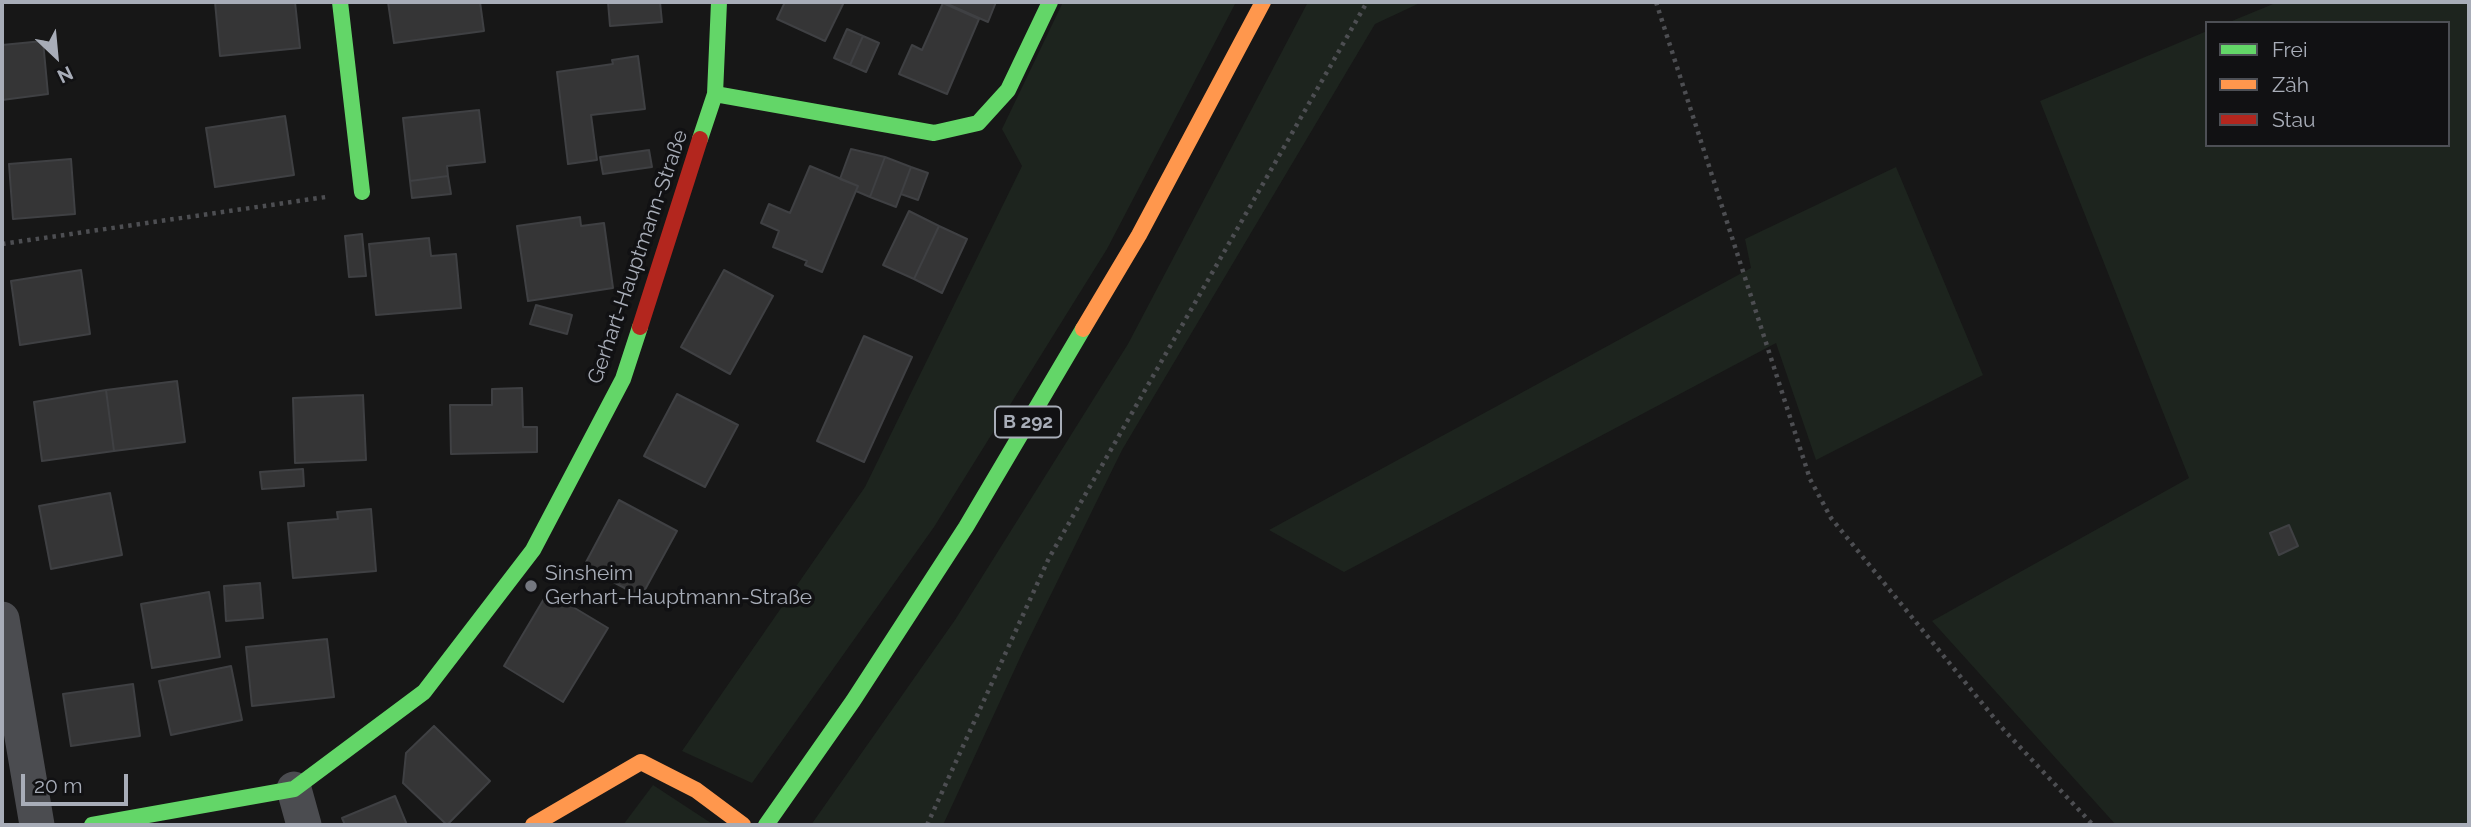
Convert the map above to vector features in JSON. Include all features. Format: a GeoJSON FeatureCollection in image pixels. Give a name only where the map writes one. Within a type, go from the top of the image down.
{"type":"FeatureCollection","features":[{"type":"Feature","properties":{"kind":"main road"},"geometry":{"type":"LineString","coordinates":[[340,2],[362,192]]}},
{"type":"Feature","properties":{"kind":"main road","name":"Gerhart-Hauptmann-Straße"},"geometry":{"type":"LineString","coordinates":[[92,825],[294,789],[424,692],[533,550],[623,379],[715,94],[719,2]]}},
{"type":"Feature","properties":{"kind":"main road"},"geometry":{"type":"LineString","coordinates":[[715,94],[934,133],[978,122],[1007,90],[1050,2]]}},
{"type":"Feature","properties":{"kind":"main road","name":"B 292"},"geometry":{"type":"LineString","coordinates":[[766,825],[853,701],[966,527],[1139,235],[1263,2]]}},
{"type":"Feature","properties":{"kind":"main road"},"geometry":{"type":"LineString","coordinates":[[533,825],[640,762],[696,790],[743,825]]}},
{"type":"Feature","properties":{"kind":"street"},"geometry":{"type":"LineString","coordinates":[[2,619],[37,825]]}},
{"type":"Feature","properties":{"kind":"street"},"geometry":{"type":"LineString","coordinates":[[294,789],[304,825]]}},
{"type":"Feature","properties":{"kind":"path"},"geometry":{"type":"LineString","coordinates":[[927,825],[1049,558],[1367,2]]}},
{"type":"Feature","properties":{"kind":"path"},"geometry":{"type":"LineString","coordinates":[[1656,2],[1810,478],[1831,518],[2004,730],[2093,825]]}},
{"type":"Feature","properties":{"kind":"path"},"geometry":{"type":"LineString","coordinates":[[2,244],[362,192]]}},
{"type":"Feature","properties":{"kind":"shaded area"},"geometry":{"type":"Polygon","coordinates":[[[1063,2],[1236,2],[1107,249],[934,527],[752,783],[682,751],[865,487],[1022,166],[1002,129],[1063,2]]]}},
{"type":"Feature","properties":{"kind":"shaded area"},"geometry":{"type":"Polygon","coordinates":[[[1308,2],[1422,2],[1375,24],[1122,450],[1025,647],[943,825],[811,825],[955,620],[1128,344],[1308,2]]]}},
{"type":"Feature","properties":{"kind":"shaded area"},"geometry":{"type":"Polygon","coordinates":[[[2278,2],[2469,2],[2469,825],[2116,825],[1932,621],[2189,478],[2040,101],[2205,32],[2205,147],[2450,147],[2450,21],[2232,21],[2278,2]]]}},
{"type":"Feature","properties":{"kind":"shaded area"},"geometry":{"type":"Polygon","coordinates":[[[1896,167],[1983,375],[1816,460],[1776,343],[1344,572],[1269,530],[1751,268],[1745,239],[1896,167]]]}},
{"type":"Feature","properties":{"kind":"shaded area"},"geometry":{"type":"Polygon","coordinates":[[[653,785],[714,825],[623,825],[653,785]]]}},
{"type":"Feature","properties":{"kind":"building"},"geometry":{"type":"Polygon","coordinates":[[[215,2],[295,2],[300,48],[220,56],[215,2]]]}},
{"type":"Feature","properties":{"kind":"building"},"geometry":{"type":"Polygon","coordinates":[[[388,2],[480,2],[484,31],[394,43],[388,2]]]}},
{"type":"Feature","properties":{"kind":"building"},"geometry":{"type":"Polygon","coordinates":[[[608,2],[660,2],[662,22],[610,26],[608,2]]]}},
{"type":"Feature","properties":{"kind":"building"},"geometry":{"type":"Polygon","coordinates":[[[785,2],[844,2],[825,41],[777,19],[785,2]]]}},
{"type":"Feature","properties":{"kind":"building"},"geometry":{"type":"Polygon","coordinates":[[[943,2],[996,2],[988,22],[943,2]]]}},
{"type":"Feature","properties":{"kind":"building"},"geometry":{"type":"Polygon","coordinates":[[[943,3],[979,19],[947,94],[899,74],[912,45],[922,50],[943,3]]]}},
{"type":"Feature","properties":{"kind":"building"},"geometry":{"type":"Polygon","coordinates":[[[847,29],[863,36],[850,65],[834,58],[847,29]]]}},
{"type":"Feature","properties":{"kind":"building"},"geometry":{"type":"Polygon","coordinates":[[[863,36],[879,43],[866,72],[850,65],[863,36]]]}},
{"type":"Feature","properties":{"kind":"building"},"geometry":{"type":"Polygon","coordinates":[[[43,41],[48,94],[2,100],[2,45],[43,41]]]}},
{"type":"Feature","properties":{"kind":"building"},"geometry":{"type":"Polygon","coordinates":[[[638,56],[645,109],[591,115],[597,160],[568,164],[557,72],[613,64],[612,60],[638,56]]]}},
{"type":"Feature","properties":{"kind":"building"},"geometry":{"type":"Polygon","coordinates":[[[479,110],[485,162],[447,166],[448,176],[410,181],[403,118],[479,110]]]}},
{"type":"Feature","properties":{"kind":"building"},"geometry":{"type":"Polygon","coordinates":[[[285,116],[294,175],[215,187],[206,128],[285,116]]]}},
{"type":"Feature","properties":{"kind":"building"},"geometry":{"type":"Polygon","coordinates":[[[851,149],[885,157],[870,197],[856,191],[858,186],[840,179],[851,149]]]}},
{"type":"Feature","properties":{"kind":"building"},"geometry":{"type":"Polygon","coordinates":[[[649,150],[652,167],[603,174],[600,157],[649,150]]]}},
{"type":"Feature","properties":{"kind":"building"},"geometry":{"type":"Polygon","coordinates":[[[885,157],[911,167],[896,207],[870,197],[885,157]]]}},
{"type":"Feature","properties":{"kind":"building"},"geometry":{"type":"Polygon","coordinates":[[[71,159],[75,214],[13,219],[9,164],[71,159]]]}},
{"type":"Feature","properties":{"kind":"building"},"geometry":{"type":"Polygon","coordinates":[[[810,166],[858,186],[822,272],[805,265],[807,261],[773,247],[779,231],[761,223],[769,204],[790,213],[810,166]]]}},
{"type":"Feature","properties":{"kind":"building"},"geometry":{"type":"Polygon","coordinates":[[[911,167],[928,173],[918,200],[901,194],[911,167]]]}},
{"type":"Feature","properties":{"kind":"building"},"geometry":{"type":"Polygon","coordinates":[[[448,176],[451,194],[412,198],[410,181],[448,176]]]}},
{"type":"Feature","properties":{"kind":"building"},"geometry":{"type":"Polygon","coordinates":[[[909,211],[939,226],[914,279],[883,265],[909,211]]]}},
{"type":"Feature","properties":{"kind":"building"},"geometry":{"type":"Polygon","coordinates":[[[580,217],[581,226],[604,223],[613,288],[528,301],[517,226],[580,217]]]}},
{"type":"Feature","properties":{"kind":"building"},"geometry":{"type":"Polygon","coordinates":[[[939,226],[967,239],[942,293],[914,279],[939,226]]]}},
{"type":"Feature","properties":{"kind":"building"},"geometry":{"type":"Polygon","coordinates":[[[362,234],[366,276],[349,277],[345,236],[362,234]]]}},
{"type":"Feature","properties":{"kind":"building"},"geometry":{"type":"Polygon","coordinates":[[[429,238],[431,256],[456,254],[461,308],[376,315],[369,244],[429,238]]]}},
{"type":"Feature","properties":{"kind":"building"},"geometry":{"type":"Polygon","coordinates":[[[81,270],[90,334],[20,345],[11,281],[81,270]]]}},
{"type":"Feature","properties":{"kind":"building"},"geometry":{"type":"Polygon","coordinates":[[[724,270],[773,296],[730,374],[681,347],[724,270]]]}},
{"type":"Feature","properties":{"kind":"building"},"geometry":{"type":"Polygon","coordinates":[[[536,305],[572,315],[567,334],[530,324],[536,305]]]}},
{"type":"Feature","properties":{"kind":"building"},"geometry":{"type":"Polygon","coordinates":[[[864,336],[912,357],[864,462],[817,441],[864,336]]]}},
{"type":"Feature","properties":{"kind":"building"},"geometry":{"type":"Polygon","coordinates":[[[177,381],[185,442],[114,451],[106,390],[177,381]]]}},
{"type":"Feature","properties":{"kind":"building"},"geometry":{"type":"Polygon","coordinates":[[[522,388],[523,427],[537,427],[537,452],[451,454],[450,405],[492,405],[492,389],[522,388]]]}},
{"type":"Feature","properties":{"kind":"building"},"geometry":{"type":"Polygon","coordinates":[[[106,390],[114,451],[42,461],[34,402],[106,390]]]}},
{"type":"Feature","properties":{"kind":"building"},"geometry":{"type":"Polygon","coordinates":[[[677,394],[738,425],[705,487],[644,456],[677,394]]]}},
{"type":"Feature","properties":{"kind":"building"},"geometry":{"type":"Polygon","coordinates":[[[363,395],[366,460],[295,463],[293,398],[363,395]]]}},
{"type":"Feature","properties":{"kind":"building"},"geometry":{"type":"Polygon","coordinates":[[[303,469],[304,486],[262,489],[260,472],[303,469]]]}},
{"type":"Feature","properties":{"kind":"building"},"geometry":{"type":"Polygon","coordinates":[[[110,493],[122,555],[51,569],[39,506],[110,493]]]}},
{"type":"Feature","properties":{"kind":"building"},"geometry":{"type":"Polygon","coordinates":[[[619,500],[677,531],[641,597],[584,566],[619,500]]]}},
{"type":"Feature","properties":{"kind":"building"},"geometry":{"type":"Polygon","coordinates":[[[371,509],[376,571],[293,578],[288,523],[338,519],[337,512],[371,509]]]}},
{"type":"Feature","properties":{"kind":"building"},"geometry":{"type":"Polygon","coordinates":[[[2289,525],[2298,546],[2279,555],[2270,533],[2289,525]]]}},
{"type":"Feature","properties":{"kind":"building"},"geometry":{"type":"Polygon","coordinates":[[[260,583],[263,618],[226,621],[224,586],[260,583]]]}},
{"type":"Feature","properties":{"kind":"building"},"geometry":{"type":"Polygon","coordinates":[[[209,592],[220,657],[152,668],[141,604],[209,592]]]}},
{"type":"Feature","properties":{"kind":"building"},"geometry":{"type":"Polygon","coordinates":[[[548,592],[608,628],[563,702],[504,666],[548,592]]]}},
{"type":"Feature","properties":{"kind":"building"},"geometry":{"type":"Polygon","coordinates":[[[327,639],[334,697],[252,706],[246,647],[327,639]]]}},
{"type":"Feature","properties":{"kind":"building"},"geometry":{"type":"Polygon","coordinates":[[[231,666],[242,720],[171,735],[159,681],[231,666]]]}},
{"type":"Feature","properties":{"kind":"building"},"geometry":{"type":"Polygon","coordinates":[[[133,684],[140,736],[71,746],[63,694],[133,684]]]}},
{"type":"Feature","properties":{"kind":"building"},"geometry":{"type":"Polygon","coordinates":[[[434,726],[490,781],[447,825],[403,783],[406,753],[434,726]]]}},
{"type":"Feature","properties":{"kind":"building"},"geometry":{"type":"Polygon","coordinates":[[[395,796],[407,825],[345,825],[342,818],[395,796]]]}},
{"type":"Feature","properties":{"kind":"traffic: fast"},"geometry":{"type":"LineString","coordinates":[[340,2],[362,192]]}},
{"type":"Feature","properties":{"kind":"traffic: fast"},"geometry":{"type":"LineString","coordinates":[[700,139],[715,94],[719,2]]}},
{"type":"Feature","properties":{"kind":"traffic: fast"},"geometry":{"type":"LineString","coordinates":[[715,94],[934,133],[978,123],[1008,90],[1050,2]]}},
{"type":"Feature","properties":{"kind":"traffic: fast"},"geometry":{"type":"LineString","coordinates":[[92,825],[294,789],[424,692],[533,550],[623,379],[640,327]]}},
{"type":"Feature","properties":{"kind":"traffic: fast"},"geometry":{"type":"LineString","coordinates":[[766,825],[853,701],[966,527],[1083,329]]}},
{"type":"Feature","properties":{"kind":"traffic: slow"},"geometry":{"type":"LineString","coordinates":[[1083,329],[1139,235],[1263,2]]}},
{"type":"Feature","properties":{"kind":"traffic: slow"},"geometry":{"type":"LineString","coordinates":[[533,825],[641,762],[696,790],[743,825]]}},
{"type":"Feature","properties":{"kind":"traffic: jam"},"geometry":{"type":"LineString","coordinates":[[640,327],[700,139]]}},
{"type":"Feature","properties":{"kind":"place","name":"Sinsheim Gerhart-Hauptmann-Straße"},"geometry":{"type":"Point","coordinates":[531,586]}}]}
